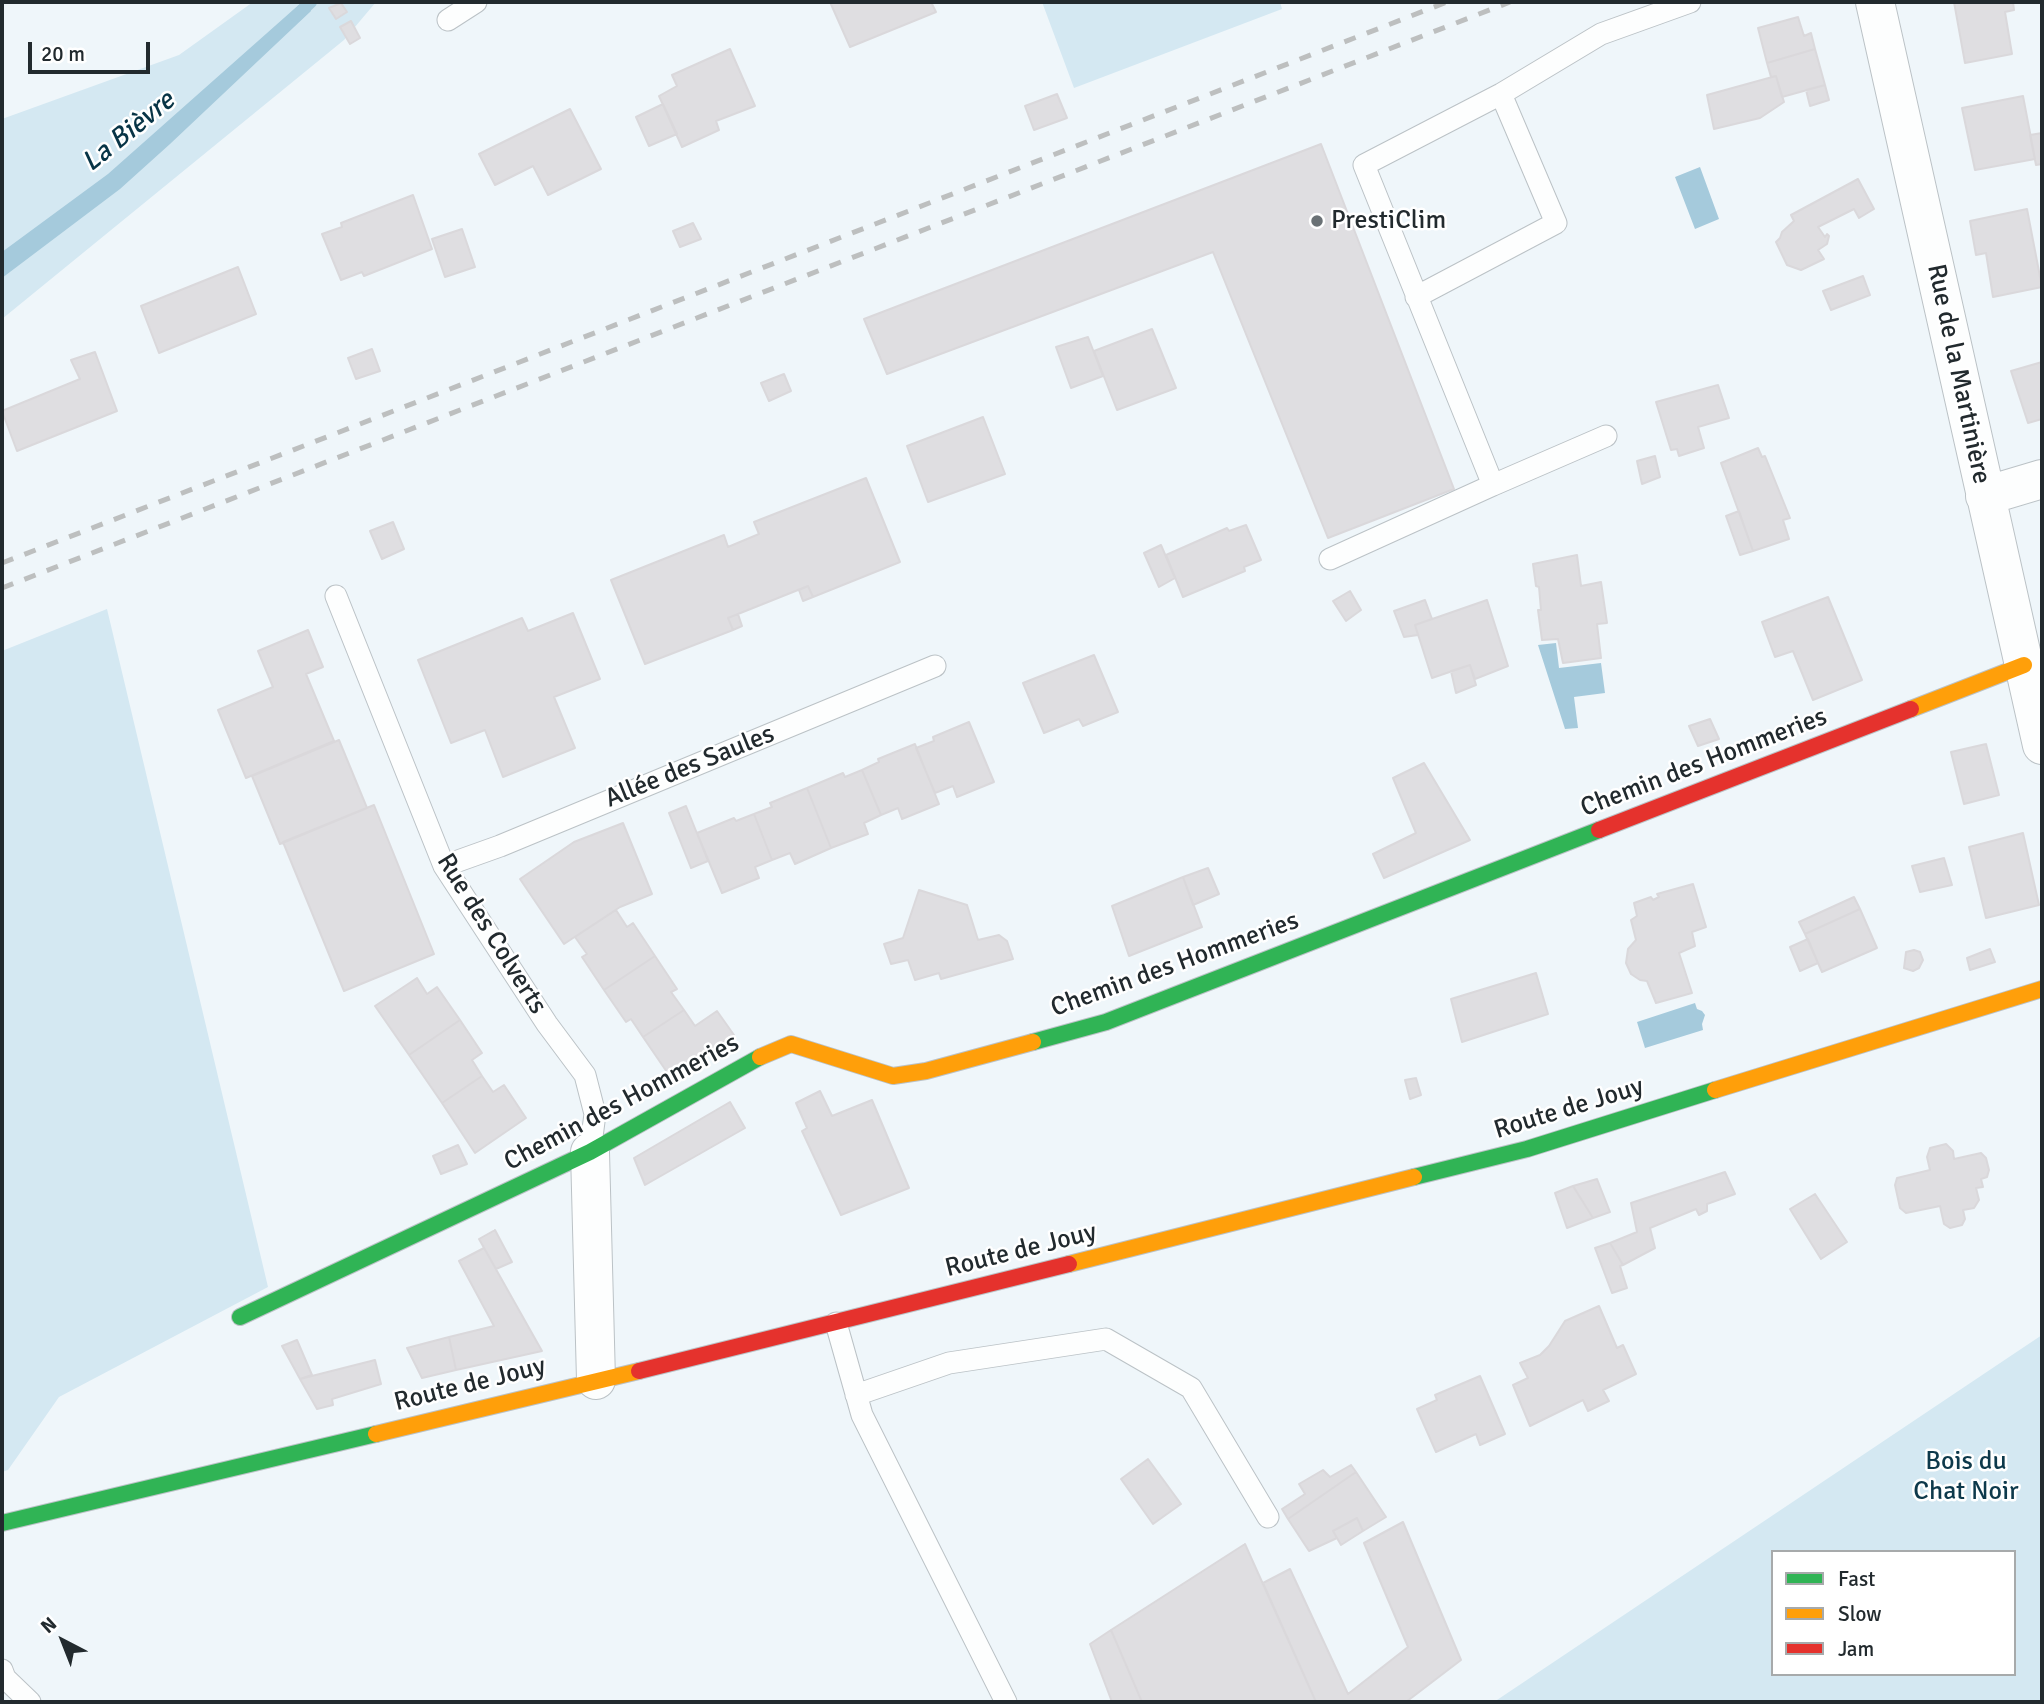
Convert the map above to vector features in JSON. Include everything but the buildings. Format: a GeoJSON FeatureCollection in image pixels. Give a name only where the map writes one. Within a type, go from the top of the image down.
{"type":"FeatureCollection","features":[{"type":"Feature","properties":{"kind":"main road","name":"Chemin des Hommeries"},"geometry":{"type":"LineString","coordinates":[[240,1317],[590,1152],[763,1056],[791,1044],[893,1076],[926,1071],[1106,1022],[2024,665]]}},
{"type":"Feature","properties":{"kind":"main road","name":"Route de Jouy"},"geometry":{"type":"LineString","coordinates":[[2,1523],[836,1323],[1527,1149],[2042,989]]}},
{"type":"Feature","properties":{"kind":"street","name":"Rue de la Martinière"},"geometry":{"type":"LineString","coordinates":[[1875,2],[2042,745]]}},
{"type":"Feature","properties":{"kind":"street"},"geometry":{"type":"LineString","coordinates":[[1985,496],[2042,479]]}},
{"type":"Feature","properties":{"kind":"street"},"geometry":{"type":"LineString","coordinates":[[590,1152],[596,1380]]}},
{"type":"Feature","properties":{"kind":"lane"},"geometry":{"type":"LineString","coordinates":[[448,20],[476,2]]}},
{"type":"Feature","properties":{"kind":"lane"},"geometry":{"type":"LineString","coordinates":[[1493,485],[1364,165],[1501,94],[1601,34],[1690,2]]}},
{"type":"Feature","properties":{"kind":"lane"},"geometry":{"type":"LineString","coordinates":[[1416,297],[1556,223],[1501,94]]}},
{"type":"Feature","properties":{"kind":"lane"},"geometry":{"type":"LineString","coordinates":[[1330,559],[1606,436]]}},
{"type":"Feature","properties":{"kind":"lane","name":"Rue des Colverts"},"geometry":{"type":"LineString","coordinates":[[336,596],[444,866],[547,1024],[585,1075],[595,1114],[590,1152]]}},
{"type":"Feature","properties":{"kind":"lane","name":"Allée des Saules"},"geometry":{"type":"LineString","coordinates":[[444,866],[935,666]]}},
{"type":"Feature","properties":{"kind":"lane"},"geometry":{"type":"LineString","coordinates":[[836,1323],[862,1415],[1006,1702]]}},
{"type":"Feature","properties":{"kind":"lane"},"geometry":{"type":"LineString","coordinates":[[856,1395],[949,1363],[1106,1339],[1191,1388],[1268,1517]]}},
{"type":"Feature","properties":{"kind":"lane"},"geometry":{"type":"LineString","coordinates":[[2,1670],[5,1678],[30,1702]]}},
{"type":"Feature","properties":{"kind":"green space"},"geometry":{"type":"Polygon","coordinates":[[[253,2],[376,2],[344,40],[2,319],[2,119],[179,55],[253,2]]]}},
{"type":"Feature","properties":{"kind":"green space"},"geometry":{"type":"Polygon","coordinates":[[[1042,2],[1280,2],[1282,9],[1074,88],[1042,2]]]}},
{"type":"Feature","properties":{"kind":"green space"},"geometry":{"type":"Polygon","coordinates":[[[107,609],[268,1287],[59,1397],[8,1470],[2,1472],[2,651],[107,609]]]}},
{"type":"Feature","properties":{"kind":"green space","name":"Bois du Chat Noir"},"geometry":{"type":"Polygon","coordinates":[[[2042,1335],[2042,1702],[1494,1702],[2042,1335]]]}},
{"type":"Feature","properties":{"kind":"water"},"geometry":{"type":"Polygon","coordinates":[[[302,2],[306,2],[311,11],[170,144],[120,189],[2,278],[2,252],[108,174],[302,2]]]}},
{"type":"Feature","properties":{"kind":"water"},"geometry":{"type":"Polygon","coordinates":[[[1700,167],[1719,219],[1695,229],[1675,177],[1700,167]]]}},
{"type":"Feature","properties":{"kind":"water"},"geometry":{"type":"Polygon","coordinates":[[[1556,643],[1559,668],[1601,663],[1605,693],[1574,697],[1578,728],[1565,729],[1538,645],[1556,643]]]}},
{"type":"Feature","properties":{"kind":"water"},"geometry":{"type":"Polygon","coordinates":[[[1695,1003],[1697,1009],[1705,1015],[1703,1030],[1645,1048],[1637,1022],[1695,1003]]]}},
{"type":"Feature","properties":{"kind":"waterway","name":"La Bièvre"},"geometry":{"type":"LineString","coordinates":[[296,16],[311,2]]}},
{"type":"Feature","properties":{"kind":"railway"},"geometry":{"type":"LineString","coordinates":[[2,563],[1447,2]]}},
{"type":"Feature","properties":{"kind":"railway"},"geometry":{"type":"LineString","coordinates":[[2,588],[1510,2]]}},
{"type":"Feature","properties":{"kind":"traffic: fast"},"geometry":{"type":"LineString","coordinates":[[1033,1042],[1106,1022],[1599,830]]}},
{"type":"Feature","properties":{"kind":"traffic: fast"},"geometry":{"type":"LineString","coordinates":[[240,1317],[590,1152],[760,1057]]}},
{"type":"Feature","properties":{"kind":"traffic: fast"},"geometry":{"type":"LineString","coordinates":[[1414,1177],[1527,1149],[1715,1090]]}},
{"type":"Feature","properties":{"kind":"traffic: fast"},"geometry":{"type":"LineString","coordinates":[[2,1523],[376,1434]]}},
{"type":"Feature","properties":{"kind":"traffic: slow"},"geometry":{"type":"LineString","coordinates":[[1911,709],[2024,665]]}},
{"type":"Feature","properties":{"kind":"traffic: slow"},"geometry":{"type":"LineString","coordinates":[[1715,1090],[2042,989]]}},
{"type":"Feature","properties":{"kind":"traffic: slow"},"geometry":{"type":"LineString","coordinates":[[760,1057],[791,1044],[893,1076],[926,1071],[1033,1042]]}},
{"type":"Feature","properties":{"kind":"traffic: slow"},"geometry":{"type":"LineString","coordinates":[[1069,1264],[1414,1177]]}},
{"type":"Feature","properties":{"kind":"traffic: slow"},"geometry":{"type":"LineString","coordinates":[[376,1434],[639,1371]]}},
{"type":"Feature","properties":{"kind":"traffic: jam"},"geometry":{"type":"LineString","coordinates":[[1599,830],[1911,709]]}},
{"type":"Feature","properties":{"kind":"traffic: jam"},"geometry":{"type":"LineString","coordinates":[[639,1371],[1069,1264]]}},
{"type":"Feature","properties":{"kind":"place","name":"PrestiClim"},"geometry":{"type":"Point","coordinates":[1317,221]}}]}
